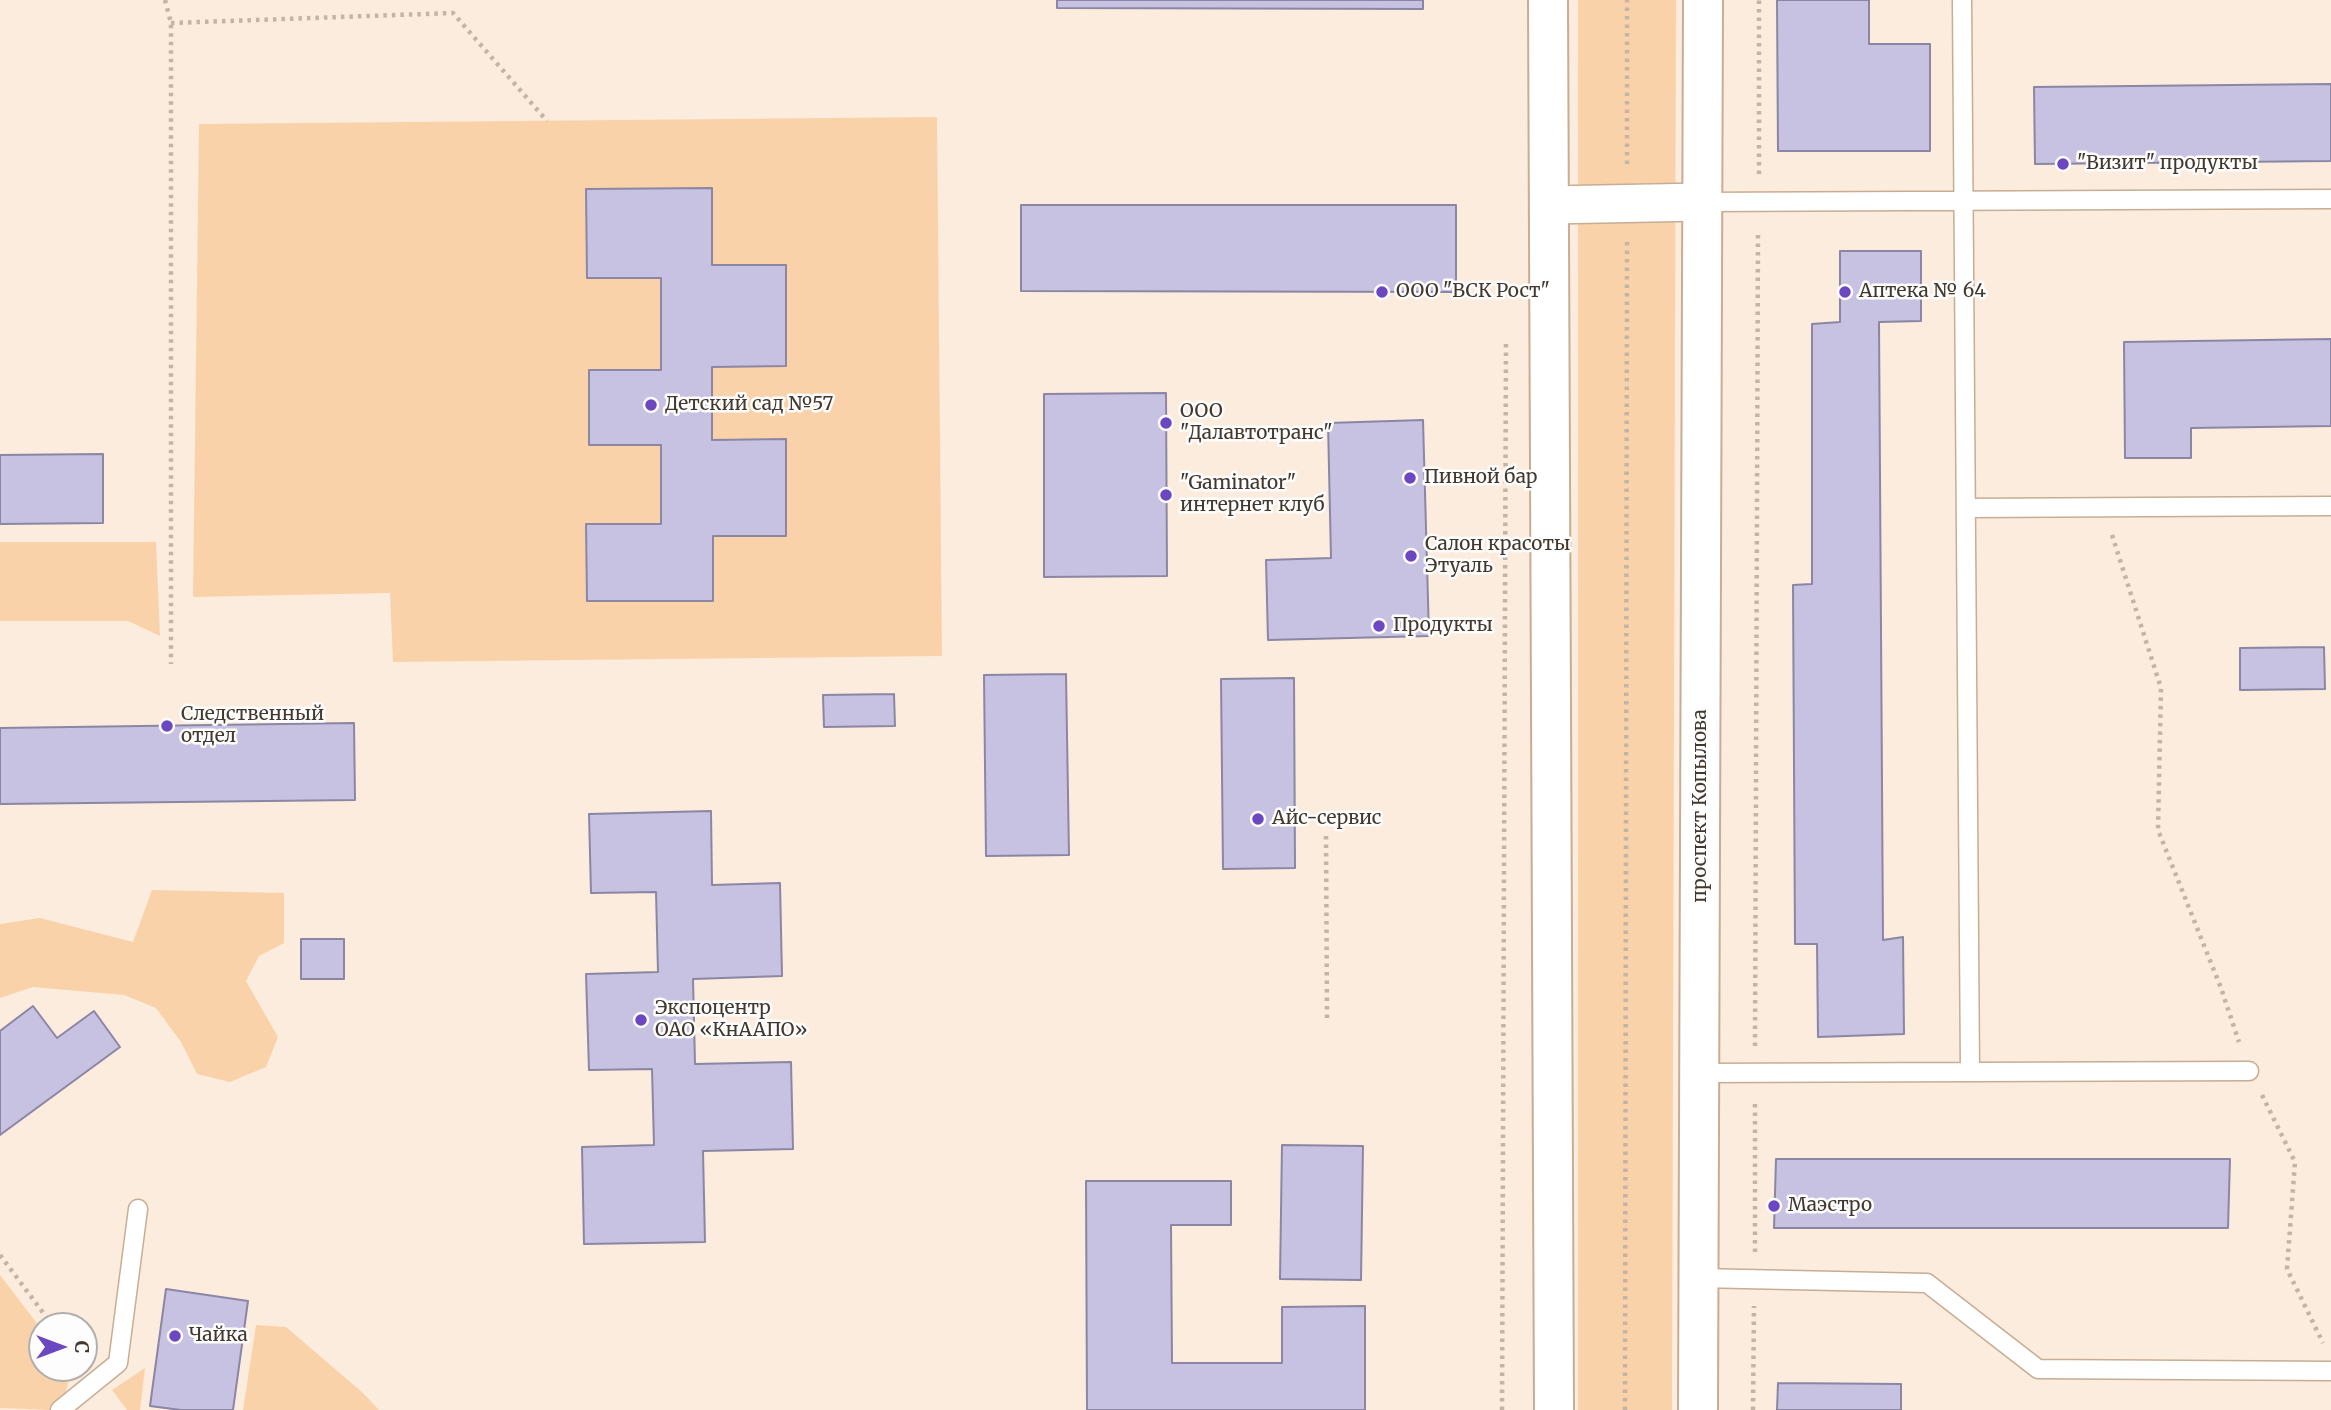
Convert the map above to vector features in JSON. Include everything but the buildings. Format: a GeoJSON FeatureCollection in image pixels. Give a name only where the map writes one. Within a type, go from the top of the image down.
{"type":"FeatureCollection","features":[{"type":"Feature","properties":{"kind":"street"},"geometry":{"type":"LineString","coordinates":[[1548,0],[1554,1410]]}},
{"type":"Feature","properties":{"kind":"street","name":"проспект Копылова"},"geometry":{"type":"LineString","coordinates":[[1698,1410],[1703,0]]}},
{"type":"Feature","properties":{"kind":"street"},"geometry":{"type":"LineString","coordinates":[[1550,205],[1702,202]]}},
{"type":"Feature","properties":{"kind":"lane"},"geometry":{"type":"LineString","coordinates":[[1962,0],[1970,1072]]}},
{"type":"Feature","properties":{"kind":"lane"},"geometry":{"type":"LineString","coordinates":[[1702,202],[2331,199]]}},
{"type":"Feature","properties":{"kind":"lane"},"geometry":{"type":"LineString","coordinates":[[1966,508],[2331,506]]}},
{"type":"Feature","properties":{"kind":"lane"},"geometry":{"type":"LineString","coordinates":[[1700,1073],[2249,1071]]}},
{"type":"Feature","properties":{"kind":"lane"},"geometry":{"type":"LineString","coordinates":[[60,1410],[118,1363],[138,1209]]}},
{"type":"Feature","properties":{"kind":"lane"},"geometry":{"type":"LineString","coordinates":[[1699,1278],[1927,1283],[2038,1369],[2331,1371]]}},
{"type":"Feature","properties":{"kind":"path"},"geometry":{"type":"LineString","coordinates":[[166,0],[171,23],[171,664]]}},
{"type":"Feature","properties":{"kind":"path"},"geometry":{"type":"LineString","coordinates":[[1625,1410],[1628,0]]}},
{"type":"Feature","properties":{"kind":"path"},"geometry":{"type":"LineString","coordinates":[[1753,1410],[1759,0]]}},
{"type":"Feature","properties":{"kind":"path"},"geometry":{"type":"LineString","coordinates":[[171,23],[453,13],[547,121]]}},
{"type":"Feature","properties":{"kind":"path"},"geometry":{"type":"LineString","coordinates":[[1502,1410],[1506,329]]}},
{"type":"Feature","properties":{"kind":"path"},"geometry":{"type":"LineString","coordinates":[[2104,507],[2161,688],[2158,830],[2221,988],[2249,1071],[2295,1162],[2287,1269],[2326,1349]]}},
{"type":"Feature","properties":{"kind":"path"},"geometry":{"type":"LineString","coordinates":[[1326,836],[1327,1018]]}},
{"type":"Feature","properties":{"kind":"path"},"geometry":{"type":"LineString","coordinates":[[0,1255],[43,1312]]}},
{"type":"Feature","properties":{"kind":"shaded area"},"geometry":{"type":"Polygon","coordinates":[[[1578,0],[1676,0],[1672,1410],[1578,1410],[1578,0]]]}},
{"type":"Feature","properties":{"kind":"shaded area"},"geometry":{"type":"Polygon","coordinates":[[[937,117],[942,656],[393,662],[390,593],[193,597],[199,124],[937,117]]]}},
{"type":"Feature","properties":{"kind":"shaded area"},"geometry":{"type":"Polygon","coordinates":[[[0,542],[156,542],[160,636],[128,621],[0,621],[0,542]]]}},
{"type":"Feature","properties":{"kind":"shaded area"},"geometry":{"type":"Polygon","coordinates":[[[152,890],[284,893],[284,943],[259,956],[246,981],[278,1037],[266,1067],[230,1082],[197,1074],[181,1042],[156,1008],[124,995],[33,987],[0,998],[0,924],[40,918],[133,942],[152,890]]]}},
{"type":"Feature","properties":{"kind":"shaded area"},"geometry":{"type":"Polygon","coordinates":[[[0,1275],[28,1312],[28,1382],[68,1382],[63,1401],[51,1410],[0,1408],[0,1275]]]}},
{"type":"Feature","properties":{"kind":"shaded area"},"geometry":{"type":"Polygon","coordinates":[[[256,1325],[286,1327],[379,1410],[243,1410],[256,1325]]]}},
{"type":"Feature","properties":{"kind":"shaded area"},"geometry":{"type":"Polygon","coordinates":[[[145,1368],[140,1410],[127,1410],[112,1390],[145,1368]]]}},
{"type":"Feature","properties":{"kind":"place","name":"\"Визит\" продукты"},"geometry":{"type":"Point","coordinates":[2063,164]}},
{"type":"Feature","properties":{"kind":"place","name":"ООО \"ВСК Рост\""},"geometry":{"type":"Point","coordinates":[1382,292]}},
{"type":"Feature","properties":{"kind":"place","name":"Аптека № 64"},"geometry":{"type":"Point","coordinates":[1845,292]}},
{"type":"Feature","properties":{"kind":"place","name":"Детский сад №57"},"geometry":{"type":"Point","coordinates":[651,405]}},
{"type":"Feature","properties":{"kind":"place","name":"ООО \"Далавтотранс\""},"geometry":{"type":"Point","coordinates":[1166,423]}},
{"type":"Feature","properties":{"kind":"place","name":"Пивной бар"},"geometry":{"type":"Point","coordinates":[1410,478]}},
{"type":"Feature","properties":{"kind":"place","name":"\"Gaminator\" интернет клуб"},"geometry":{"type":"Point","coordinates":[1166,495]}},
{"type":"Feature","properties":{"kind":"place","name":"Салон красоты Этуаль"},"geometry":{"type":"Point","coordinates":[1411,556]}},
{"type":"Feature","properties":{"kind":"place","name":"Продукты"},"geometry":{"type":"Point","coordinates":[1379,626]}},
{"type":"Feature","properties":{"kind":"place","name":"Следственный отдел"},"geometry":{"type":"Point","coordinates":[167,726]}},
{"type":"Feature","properties":{"kind":"place","name":"Айс-сервис"},"geometry":{"type":"Point","coordinates":[1258,819]}},
{"type":"Feature","properties":{"kind":"place","name":"Экспоцентр ОАО «КнААПО»"},"geometry":{"type":"Point","coordinates":[641,1020]}},
{"type":"Feature","properties":{"kind":"place","name":"Маэстро"},"geometry":{"type":"Point","coordinates":[1774,1206]}},
{"type":"Feature","properties":{"kind":"place","name":"Чайка"},"geometry":{"type":"Point","coordinates":[175,1336]}}]}
